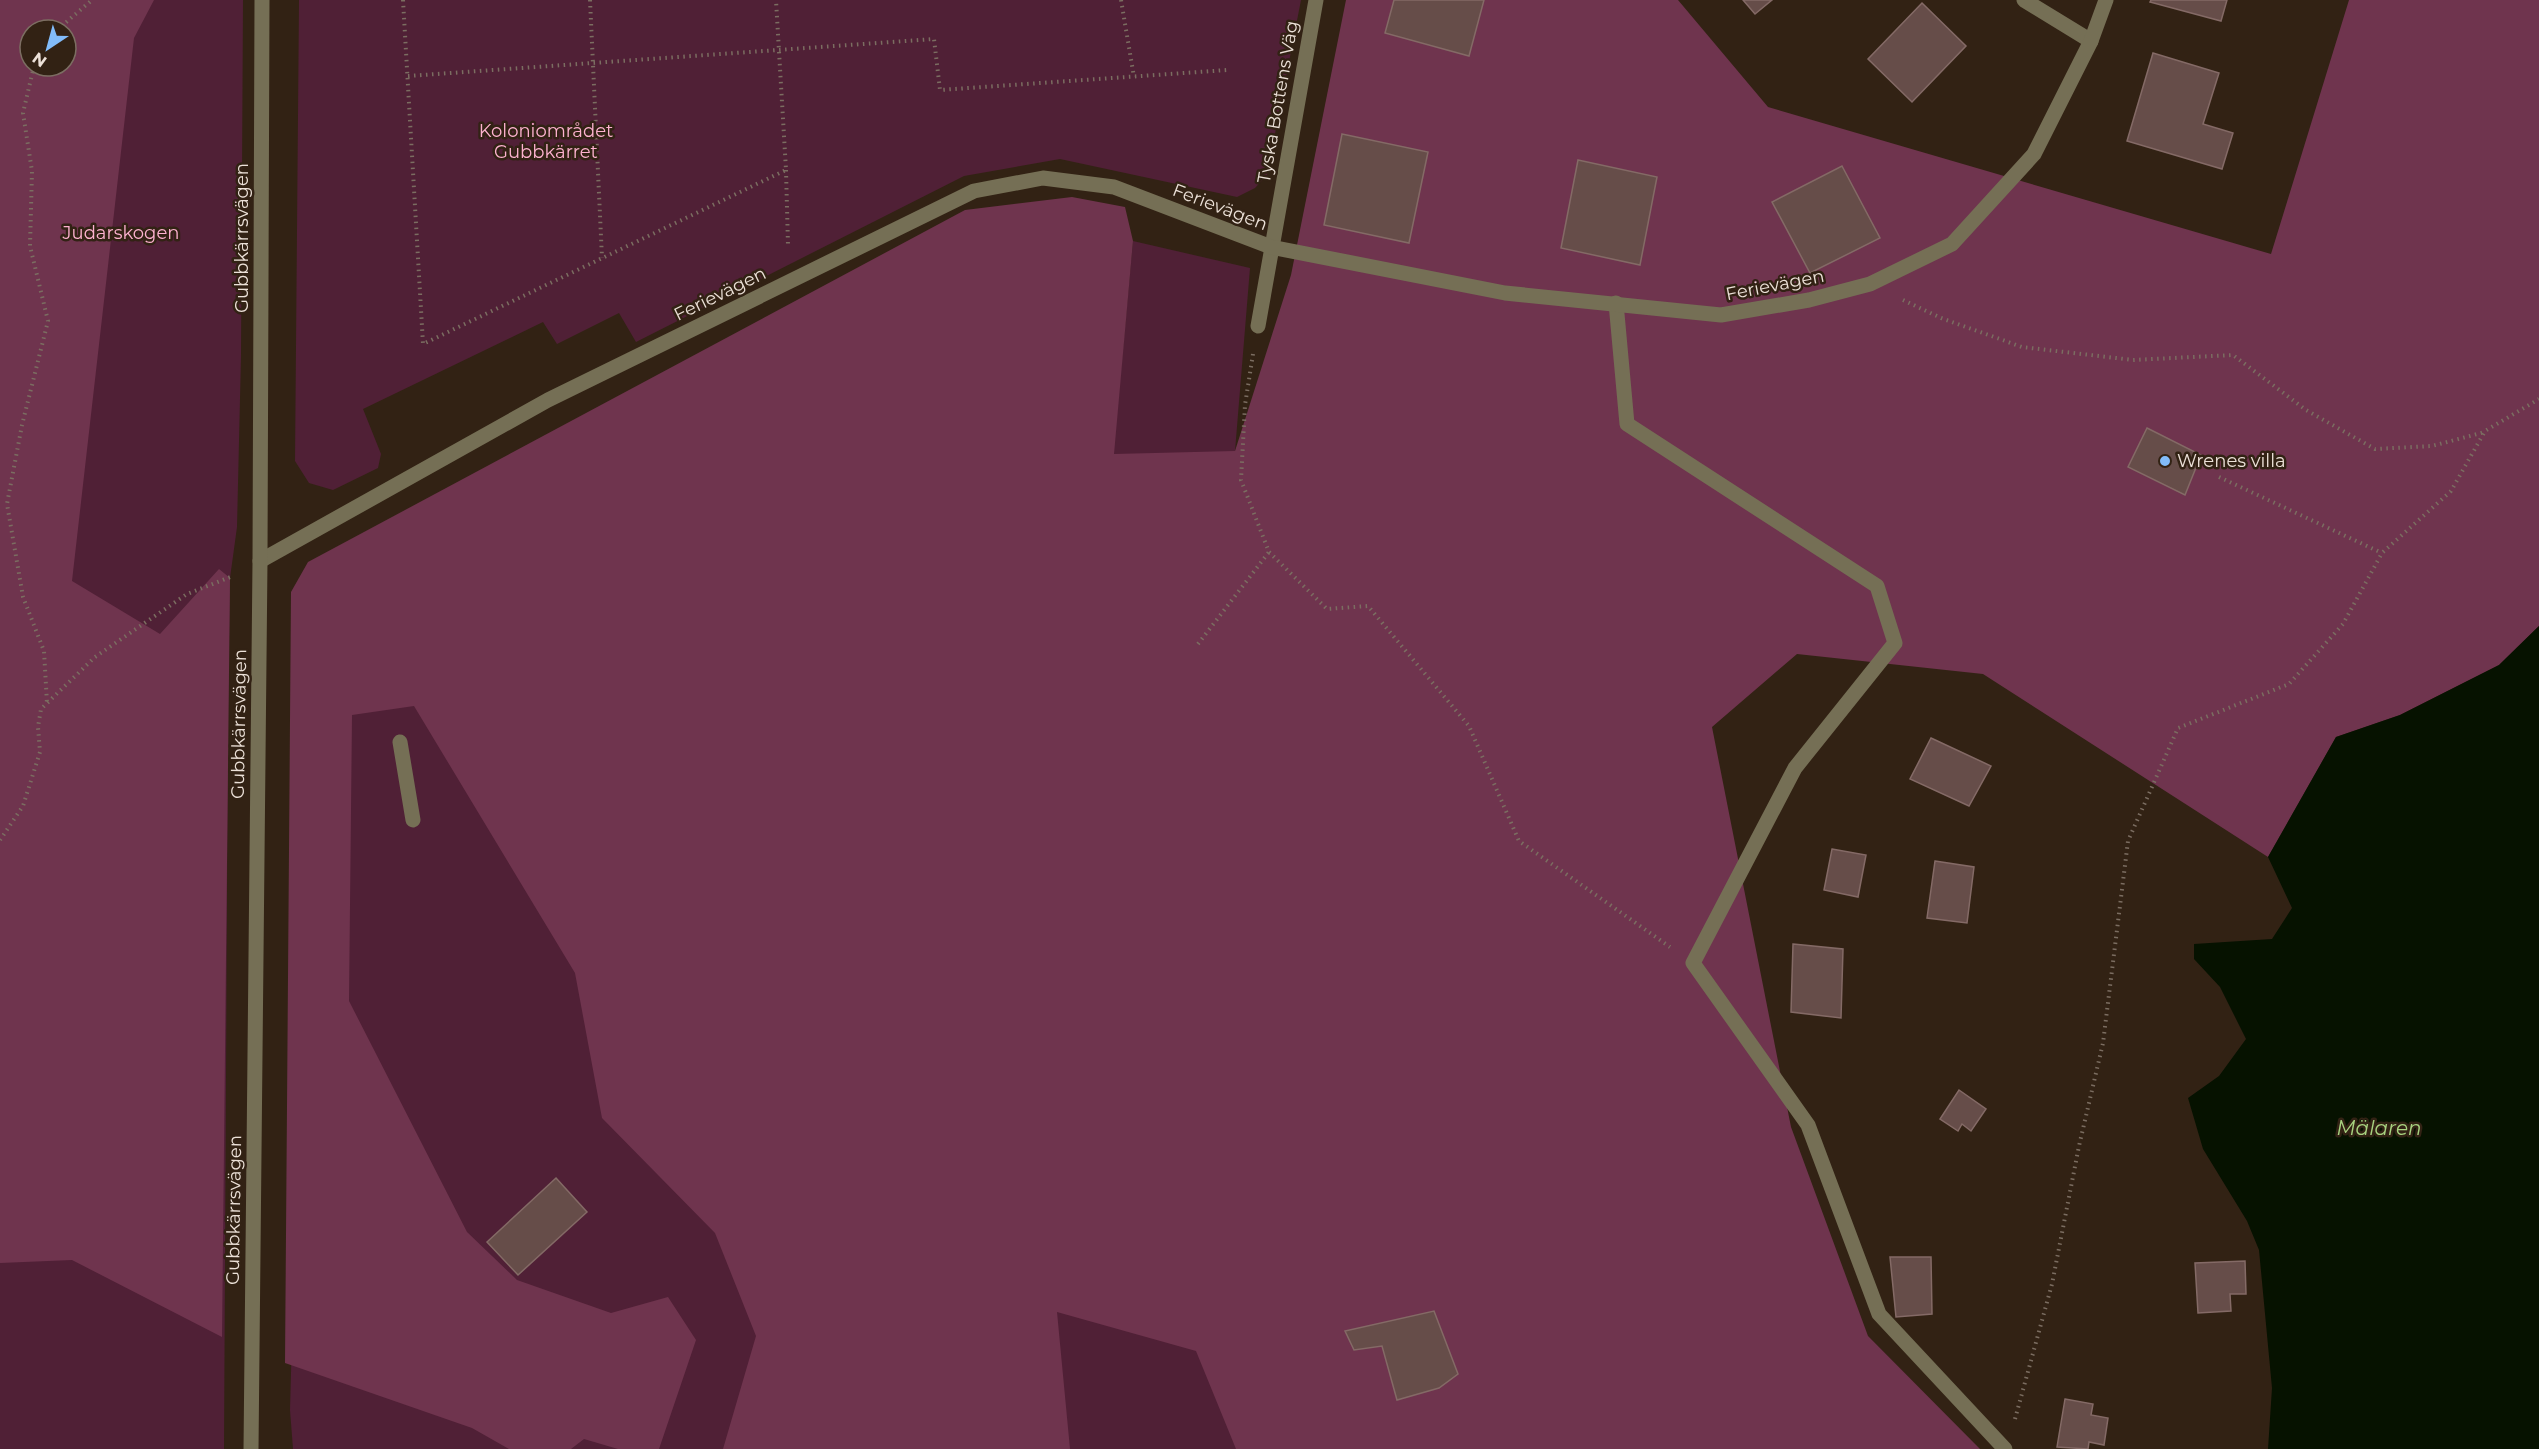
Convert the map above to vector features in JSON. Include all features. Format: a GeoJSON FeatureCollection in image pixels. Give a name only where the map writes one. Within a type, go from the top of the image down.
{"type":"FeatureCollection","features":[{"type":"Feature","properties":{"kind":"street","name":"Gubbkärrsvägen"},"geometry":{"type":"LineString","coordinates":[[251,1449],[260,561],[262,0]]}},
{"type":"Feature","properties":{"kind":"street","name":"Tyska Bottens Väg"},"geometry":{"type":"LineString","coordinates":[[1258,326],[1316,0]]}},
{"type":"Feature","properties":{"kind":"street"},"geometry":{"type":"LineString","coordinates":[[2024,0],[2091,41]]}},
{"type":"Feature","properties":{"kind":"street","name":"Ferievägen"},"geometry":{"type":"LineString","coordinates":[[260,561],[548,400],[974,191],[1043,178],[1114,187],[1271,247],[1460,286],[1720,315],[1809,300],[1870,284],[1952,244],[2034,154],[2091,41],[2106,0]]}},
{"type":"Feature","properties":{"kind":"street"},"geometry":{"type":"LineString","coordinates":[[1616,303],[1627,424],[1877,586],[1895,643],[1794,768],[1693,963],[1808,1125],[1879,1314],[2005,1449]]}},
{"type":"Feature","properties":{"kind":"street"},"geometry":{"type":"LineString","coordinates":[[400,742],[413,820]]}},
{"type":"Feature","properties":{"kind":"path"},"geometry":{"type":"LineString","coordinates":[[71,18],[92,0]]}},
{"type":"Feature","properties":{"kind":"path"},"geometry":{"type":"LineString","coordinates":[[403,0],[423,344],[786,170]]}},
{"type":"Feature","properties":{"kind":"path"},"geometry":{"type":"LineString","coordinates":[[590,0],[602,258]]}},
{"type":"Feature","properties":{"kind":"path"},"geometry":{"type":"LineString","coordinates":[[776,0],[789,245]]}},
{"type":"Feature","properties":{"kind":"path"},"geometry":{"type":"LineString","coordinates":[[1121,0],[1134,77]]}},
{"type":"Feature","properties":{"kind":"path"},"geometry":{"type":"LineString","coordinates":[[408,76],[934,39],[940,90],[1227,70]]}},
{"type":"Feature","properties":{"kind":"path"},"geometry":{"type":"LineString","coordinates":[[31,78],[23,113],[32,171],[30,246],[48,321],[22,425],[7,504],[23,597],[44,651],[47,703]]}},
{"type":"Feature","properties":{"kind":"path"},"geometry":{"type":"LineString","coordinates":[[1870,284],[1941,318],[2022,347],[2133,360],[2233,355],[2306,410],[2375,449],[2432,446],[2485,432],[2539,399]]}},
{"type":"Feature","properties":{"kind":"path"},"geometry":{"type":"LineString","coordinates":[[1258,326],[1245,405],[1241,480],[1269,552],[1327,609],[1368,606],[1469,726],[1519,841],[1693,963]]}},
{"type":"Feature","properties":{"kind":"path"},"geometry":{"type":"LineString","coordinates":[[2013,1427],[2052,1284],[2079,1146],[2103,1043],[2128,841],[2178,728],[2289,684],[2343,624],[2382,553],[2451,491],[2485,432]]}},
{"type":"Feature","properties":{"kind":"path"},"geometry":{"type":"LineString","coordinates":[[2219,477],[2382,553]]}},
{"type":"Feature","properties":{"kind":"path"},"geometry":{"type":"LineString","coordinates":[[1198,644],[1269,552]]}},
{"type":"Feature","properties":{"kind":"path"},"geometry":{"type":"LineString","coordinates":[[0,840],[23,806],[40,752],[38,727],[41,709],[95,657],[187,594],[230,578]]}},
{"type":"Feature","properties":{"kind":"green space","name":"Judarskogen"},"geometry":{"type":"Polygon","coordinates":[[[0,0],[243,0],[241,356],[237,527],[230,578],[228,709],[224,1449],[0,1449],[0,0]]]}},
{"type":"Feature","properties":{"kind":"green space","name":"Koloniområdet Gubbkärret"},"geometry":{"type":"Polygon","coordinates":[[[299,0],[1301,0],[1267,175],[1255,188],[1237,197],[1060,159],[964,176],[636,342],[619,313],[557,344],[543,322],[363,409],[381,454],[378,468],[333,490],[309,483],[295,461],[299,0]]]}},
{"type":"Feature","properties":{"kind":"green space"},"geometry":{"type":"Polygon","coordinates":[[[1133,241],[1250,268],[1235,451],[1325,1449],[293,1449],[290,1410],[294,1262],[298,621],[1113,454],[1133,241]]]}},
{"type":"Feature","properties":{"kind":"shaded area","name":"Judarskogen"},"geometry":{"type":"Polygon","coordinates":[[[0,0],[154,0],[134,38],[72,581],[160,634],[219,569],[230,578],[222,1337],[72,1260],[0,1263],[0,0]]]}},
{"type":"Feature","properties":{"kind":"shaded area"},"geometry":{"type":"Polygon","coordinates":[[[1346,0],[1678,0],[1768,107],[2271,254],[2349,0],[2539,0],[2539,626],[2499,665],[2400,715],[2336,737],[2268,857],[1983,674],[1797,654],[1712,727],[1791,1127],[1868,1336],[1980,1449],[1236,1449],[1196,1351],[1057,1312],[1070,1449],[723,1449],[756,1336],[715,1233],[602,1118],[575,973],[414,706],[352,715],[349,1001],[467,1232],[517,1280],[611,1313],[668,1297],[696,1340],[659,1449],[618,1449],[584,1439],[571,1449],[509,1449],[472,1428],[285,1363],[291,592],[308,562],[965,210],[1072,197],[1125,207],[1133,241],[1114,454],[1235,451],[1291,275],[1346,0]]]}},
{"type":"Feature","properties":{"kind":"water","name":"Mälaren"},"geometry":{"type":"Polygon","coordinates":[[[2539,626],[2539,1449],[2268,1449],[2272,1388],[2259,1250],[2247,1221],[2203,1149],[2188,1098],[2219,1076],[2246,1039],[2220,987],[2194,959],[2194,944],[2272,939],[2292,908],[2268,857],[2336,737],[2400,715],[2499,665],[2539,626]]]}},
{"type":"Feature","properties":{"kind":"building"},"geometry":{"type":"Polygon","coordinates":[[[1394,0],[1484,0],[1469,56],[1385,33],[1394,0]]]}},
{"type":"Feature","properties":{"kind":"building"},"geometry":{"type":"Polygon","coordinates":[[[1743,0],[1772,0],[1755,14],[1743,0]]]}},
{"type":"Feature","properties":{"kind":"building"},"geometry":{"type":"Polygon","coordinates":[[[2151,0],[2227,0],[2221,21],[2150,2],[2151,0]]]}},
{"type":"Feature","properties":{"kind":"building"},"geometry":{"type":"Polygon","coordinates":[[[1922,3],[1966,46],[1912,102],[1868,59],[1922,3]]]}},
{"type":"Feature","properties":{"kind":"building"},"geometry":{"type":"Polygon","coordinates":[[[2153,53],[2219,73],[2203,124],[2233,133],[2222,169],[2127,141],[2153,53]]]}},
{"type":"Feature","properties":{"kind":"building"},"geometry":{"type":"Polygon","coordinates":[[[1342,134],[1428,152],[1409,243],[1324,225],[1342,134]]]}},
{"type":"Feature","properties":{"kind":"building"},"geometry":{"type":"Polygon","coordinates":[[[1578,160],[1657,177],[1640,265],[1561,248],[1578,160]]]}},
{"type":"Feature","properties":{"kind":"building"},"geometry":{"type":"Polygon","coordinates":[[[1842,166],[1880,238],[1810,273],[1772,202],[1842,166]]]}},
{"type":"Feature","properties":{"kind":"building","name":"Wrenes villa"},"geometry":{"type":"Polygon","coordinates":[[[2147,428],[2201,455],[2185,495],[2128,467],[2147,428]]]}},
{"type":"Feature","properties":{"kind":"building"},"geometry":{"type":"Polygon","coordinates":[[[1931,738],[1991,766],[1969,806],[1910,779],[1931,738]]]}},
{"type":"Feature","properties":{"kind":"building"},"geometry":{"type":"Polygon","coordinates":[[[1832,849],[1866,855],[1858,897],[1824,890],[1832,849]]]}},
{"type":"Feature","properties":{"kind":"building"},"geometry":{"type":"Polygon","coordinates":[[[1935,861],[1974,867],[1967,923],[1927,918],[1935,861]]]}},
{"type":"Feature","properties":{"kind":"building"},"geometry":{"type":"Polygon","coordinates":[[[1793,944],[1843,949],[1841,1018],[1791,1012],[1793,944]]]}},
{"type":"Feature","properties":{"kind":"building"},"geometry":{"type":"Polygon","coordinates":[[[1959,1090],[1986,1109],[1971,1131],[1962,1124],[1958,1131],[1940,1119],[1959,1090]]]}},
{"type":"Feature","properties":{"kind":"building"},"geometry":{"type":"Polygon","coordinates":[[[556,1178],[587,1212],[518,1275],[487,1242],[556,1178]]]}},
{"type":"Feature","properties":{"kind":"building"},"geometry":{"type":"Polygon","coordinates":[[[1890,1257],[1931,1257],[1932,1314],[1896,1317],[1890,1257]]]}},
{"type":"Feature","properties":{"kind":"building"},"geometry":{"type":"Polygon","coordinates":[[[2245,1261],[2246,1294],[2230,1294],[2231,1311],[2198,1313],[2195,1263],[2245,1261]]]}},
{"type":"Feature","properties":{"kind":"building"},"geometry":{"type":"Polygon","coordinates":[[[1434,1311],[1458,1374],[1439,1388],[1397,1400],[1382,1346],[1354,1350],[1345,1331],[1434,1311]]]}},
{"type":"Feature","properties":{"kind":"building"},"geometry":{"type":"Polygon","coordinates":[[[2065,1399],[2093,1404],[2091,1415],[2108,1418],[2104,1445],[2089,1442],[2088,1449],[2057,1447],[2065,1399]]]}},
{"type":"Feature","properties":{"kind":"place","name":"Wrenes villa"},"geometry":{"type":"Point","coordinates":[2165,461]}}]}
